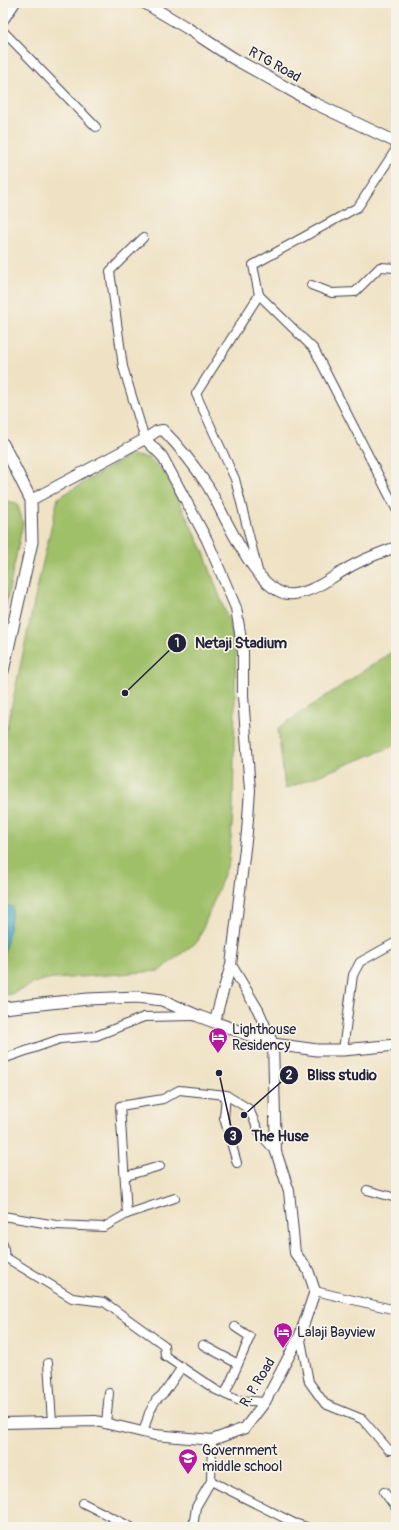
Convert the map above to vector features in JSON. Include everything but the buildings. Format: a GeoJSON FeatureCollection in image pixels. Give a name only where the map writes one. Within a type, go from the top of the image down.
{"type":"FeatureCollection","features":[{"type":"Feature","properties":{"kind":"main road"},"geometry":{"type":"LineString","coordinates":[[3,19],[14,3]]}},
{"type":"Feature","properties":{"kind":"main road","name":"RTG Road"},"geometry":{"type":"LineString","coordinates":[[145,3],[233,58],[299,94],[396,142]]}},
{"type":"Feature","properties":{"kind":"main road"},"geometry":{"type":"LineString","coordinates":[[3,444],[31,500],[32,542],[3,671]]}},
{"type":"Feature","properties":{"kind":"main road"},"geometry":{"type":"LineString","coordinates":[[3,1008],[88,999],[137,997],[162,1000],[198,1016],[273,1044],[317,1050],[383,1048],[396,1045]]}},
{"type":"Feature","properties":{"kind":"main road"},"geometry":{"type":"LineString","coordinates":[[383,1048],[396,1052]]}},
{"type":"Feature","properties":{"kind":"street"},"geometry":{"type":"LineString","coordinates":[[3,31],[96,127]]}},
{"type":"Feature","properties":{"kind":"street"},"geometry":{"type":"LineString","coordinates":[[396,149],[358,207],[253,265],[259,295],[314,349],[396,509]]}},
{"type":"Feature","properties":{"kind":"street"},"geometry":{"type":"LineString","coordinates":[[143,238],[110,271],[123,367],[145,440],[162,456],[166,463],[207,540],[236,608],[242,652],[243,696],[250,790],[247,832],[231,965],[215,1022]]}},
{"type":"Feature","properties":{"kind":"street"},"geometry":{"type":"LineString","coordinates":[[311,285],[332,293],[355,292],[380,267],[396,268]]}},
{"type":"Feature","properties":{"kind":"street"},"geometry":{"type":"LineString","coordinates":[[259,295],[196,394],[235,479],[259,576]]}},
{"type":"Feature","properties":{"kind":"street"},"geometry":{"type":"LineString","coordinates":[[31,500],[145,440],[157,431],[163,430],[176,443],[207,486],[226,522],[259,576],[269,587],[280,593],[292,594],[304,592],[318,586],[349,567],[396,547]]}},
{"type":"Feature","properties":{"kind":"street"},"geometry":{"type":"LineString","coordinates":[[343,1050],[353,975],[360,962],[396,942]]}},
{"type":"Feature","properties":{"kind":"street"},"geometry":{"type":"LineString","coordinates":[[231,965],[258,1010],[273,1044],[276,1152],[289,1191],[295,1253],[308,1270],[315,1290],[396,1310]]}},
{"type":"Feature","properties":{"kind":"street"},"geometry":{"type":"LineString","coordinates":[[3,1058],[60,1039],[96,1036],[144,1017],[198,1016]]}},
{"type":"Feature","properties":{"kind":"street"},"geometry":{"type":"LineString","coordinates":[[128,1214],[120,1106],[163,1100],[179,1090],[226,1095],[249,1109],[260,1134],[276,1152]]}},
{"type":"Feature","properties":{"kind":"street"},"geometry":{"type":"LineString","coordinates":[[226,1095],[224,1118],[237,1163]]}},
{"type":"Feature","properties":{"kind":"street"},"geometry":{"type":"LineString","coordinates":[[126,1176],[160,1166]]}},
{"type":"Feature","properties":{"kind":"street"},"geometry":{"type":"LineString","coordinates":[[367,1190],[396,1198]]}},
{"type":"Feature","properties":{"kind":"street"},"geometry":{"type":"LineString","coordinates":[[3,1216],[56,1225],[104,1226],[128,1214],[175,1198]]}},
{"type":"Feature","properties":{"kind":"street"},"geometry":{"type":"LineString","coordinates":[[3,1244],[5,1257],[72,1298],[104,1302],[164,1345],[165,1356],[225,1394],[237,1400],[265,1402]]}},
{"type":"Feature","properties":{"kind":"street","name":"R. P. Road"},"geometry":{"type":"LineString","coordinates":[[3,1423],[96,1421],[143,1432],[212,1440],[245,1428],[265,1402],[300,1335],[315,1290]]}},
{"type":"Feature","properties":{"kind":"street"},"geometry":{"type":"LineString","coordinates":[[225,1394],[250,1337],[236,1327]]}},
{"type":"Feature","properties":{"kind":"street"},"geometry":{"type":"LineString","coordinates":[[300,1335],[309,1382],[325,1404],[362,1419],[389,1450],[396,1450]]}},
{"type":"Feature","properties":{"kind":"street"},"geometry":{"type":"LineString","coordinates":[[203,1345],[238,1364]]}},
{"type":"Feature","properties":{"kind":"street"},"geometry":{"type":"LineString","coordinates":[[48,1364],[52,1422]]}},
{"type":"Feature","properties":{"kind":"street"},"geometry":{"type":"LineString","coordinates":[[143,1432],[149,1413],[156,1400],[166,1392],[182,1367]]}},
{"type":"Feature","properties":{"kind":"street"},"geometry":{"type":"LineString","coordinates":[[106,1423],[109,1393]]}},
{"type":"Feature","properties":{"kind":"street"},"geometry":{"type":"LineString","coordinates":[[193,1527],[196,1507],[211,1481],[212,1440]]}},
{"type":"Feature","properties":{"kind":"street"},"geometry":{"type":"LineString","coordinates":[[211,1481],[294,1523],[307,1527]]}},
{"type":"Feature","properties":{"kind":"street"},"geometry":{"type":"LineString","coordinates":[[384,1492],[396,1508]]}},
{"type":"Feature","properties":{"kind":"street"},"geometry":{"type":"LineString","coordinates":[[83,1503],[131,1527]]}},
{"type":"Feature","properties":{"kind":"green space"},"geometry":{"type":"Polygon","coordinates":[[[130,455],[149,458],[165,473],[203,550],[236,642],[233,812],[229,862],[198,941],[159,971],[42,980],[11,994],[3,995],[3,745],[58,498],[130,455]]]}},
{"type":"Feature","properties":{"kind":"green space"},"geometry":{"type":"Polygon","coordinates":[[[3,500],[17,503],[23,523],[3,619],[3,500]]]}},
{"type":"Feature","properties":{"kind":"green space"},"geometry":{"type":"Polygon","coordinates":[[[396,649],[396,745],[285,789],[278,728],[396,649]]]}},
{"type":"Feature","properties":{"kind":"water"},"geometry":{"type":"Polygon","coordinates":[[[3,905],[13,907],[3,961],[3,905]]]}},
{"type":"Feature","properties":{"kind":"place","name":"Netaji Stadium"},"geometry":{"type":"Point","coordinates":[125,693]}},
{"type":"Feature","properties":{"kind":"place","name":"Lighthouse Residency"},"geometry":{"type":"Point","coordinates":[218,1054]}},
{"type":"Feature","properties":{"kind":"place","name":"The Huse"},"geometry":{"type":"Point","coordinates":[219,1073]}},
{"type":"Feature","properties":{"kind":"place","name":"Bliss studio"},"geometry":{"type":"Point","coordinates":[244,1115]}},
{"type":"Feature","properties":{"kind":"place","name":"Lalaji Bayview"},"geometry":{"type":"Point","coordinates":[283,1349]}},
{"type":"Feature","properties":{"kind":"place","name":"Government middle school"},"geometry":{"type":"Point","coordinates":[188,1475]}}]}
